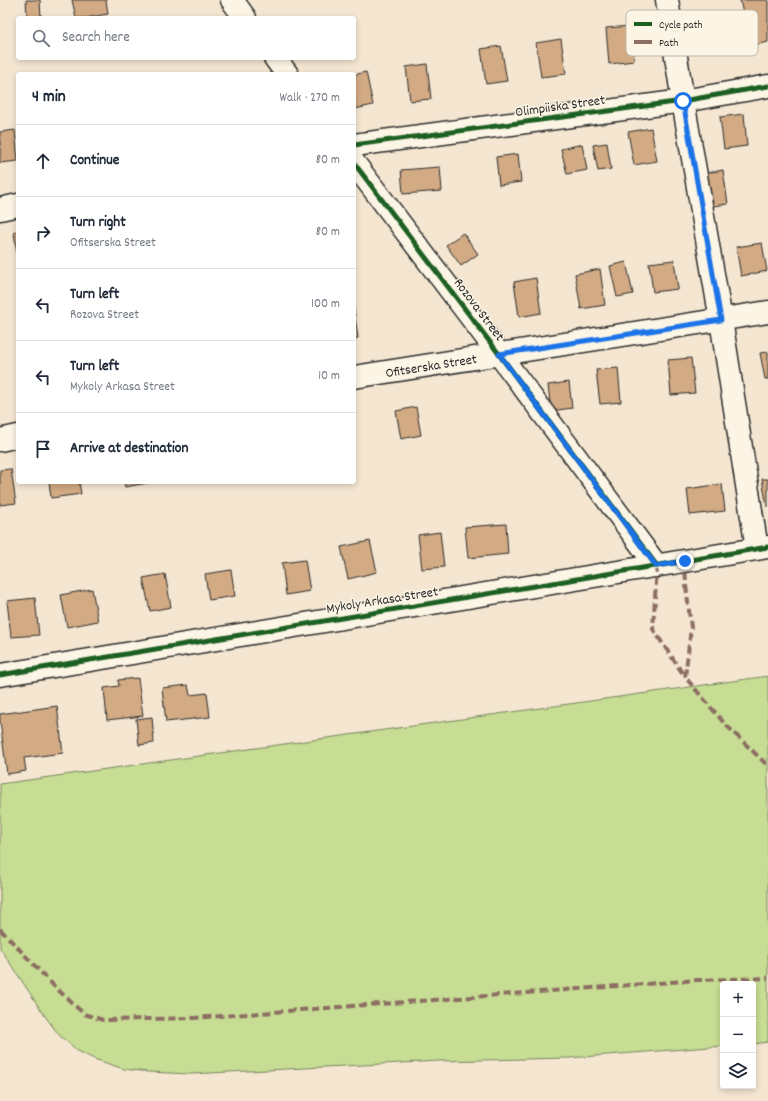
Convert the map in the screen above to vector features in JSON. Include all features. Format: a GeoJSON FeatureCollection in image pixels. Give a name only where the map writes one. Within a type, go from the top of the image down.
{"type":"FeatureCollection","features":[{"type":"Feature","properties":{"kind":"street"},"geometry":{"type":"LineString","coordinates":[[232,0],[244,16]]}},
{"type":"Feature","properties":{"kind":"street"},"geometry":{"type":"LineString","coordinates":[[667,0],[669,10]]}},
{"type":"Feature","properties":{"kind":"street"},"geometry":{"type":"LineString","coordinates":[[676,56],[762,548]]}},
{"type":"Feature","properties":{"kind":"street"},"geometry":{"type":"LineString","coordinates":[[276,60],[286,72]]}},
{"type":"Feature","properties":{"kind":"street","name":"Olimpiiska Street"},"geometry":{"type":"LineString","coordinates":[[356,145],[683,101],[768,86]]}},
{"type":"Feature","properties":{"kind":"street","name":"Rozova Street"},"geometry":{"type":"LineString","coordinates":[[356,166],[499,354],[656,566]]}},
{"type":"Feature","properties":{"kind":"street"},"geometry":{"type":"LineString","coordinates":[[0,209],[16,205]]}},
{"type":"Feature","properties":{"kind":"street","name":"Ofitserska Street"},"geometry":{"type":"LineString","coordinates":[[356,377],[768,312]]}},
{"type":"Feature","properties":{"kind":"street"},"geometry":{"type":"LineString","coordinates":[[0,440],[16,436]]}},
{"type":"Feature","properties":{"kind":"street","name":"Mykoly Arkasa Street"},"geometry":{"type":"LineString","coordinates":[[0,675],[762,548]]}},
{"type":"Feature","properties":{"kind":"green space"},"geometry":{"type":"Polygon","coordinates":[[[768,676],[768,1042],[756,1044],[756,981],[720,981],[720,1046],[569,1058],[439,1061],[191,1074],[148,1072],[124,1069],[94,1059],[78,1051],[60,1036],[0,948],[0,784],[768,676]]]}},
{"type":"Feature","properties":{"kind":"building"},"geometry":{"type":"Polygon","coordinates":[[[26,0],[40,0],[41,16],[27,16],[26,0]]]}},
{"type":"Feature","properties":{"kind":"building"},"geometry":{"type":"Polygon","coordinates":[[[72,0],[106,0],[108,14],[96,16],[76,16],[72,0]]]}},
{"type":"Feature","properties":{"kind":"building"},"geometry":{"type":"Polygon","coordinates":[[[740,0],[768,0],[768,42],[758,44],[758,10],[742,10],[740,0]]]}},
{"type":"Feature","properties":{"kind":"building"},"geometry":{"type":"Polygon","coordinates":[[[626,26],[626,56],[634,56],[634,61],[609,64],[606,28],[626,26]]]}},
{"type":"Feature","properties":{"kind":"building"},"geometry":{"type":"Polygon","coordinates":[[[561,39],[566,74],[541,77],[536,43],[561,39]]]}},
{"type":"Feature","properties":{"kind":"building"},"geometry":{"type":"Polygon","coordinates":[[[501,46],[507,81],[486,84],[481,49],[501,46]]]}},
{"type":"Feature","properties":{"kind":"building"},"geometry":{"type":"Polygon","coordinates":[[[427,64],[431,99],[410,101],[406,67],[427,64]]]}},
{"type":"Feature","properties":{"kind":"building"},"geometry":{"type":"Polygon","coordinates":[[[366,72],[373,105],[356,109],[356,74],[366,72]]]}},
{"type":"Feature","properties":{"kind":"building"},"geometry":{"type":"Polygon","coordinates":[[[744,114],[747,146],[724,149],[720,117],[744,114]]]}},
{"type":"Feature","properties":{"kind":"building"},"geometry":{"type":"Polygon","coordinates":[[[651,128],[657,161],[634,165],[628,132],[651,128]]]}},
{"type":"Feature","properties":{"kind":"building"},"geometry":{"type":"Polygon","coordinates":[[[15,130],[16,161],[0,163],[0,132],[15,130]]]}},
{"type":"Feature","properties":{"kind":"building"},"geometry":{"type":"Polygon","coordinates":[[[607,143],[611,169],[598,171],[593,145],[607,143]]]}},
{"type":"Feature","properties":{"kind":"building"},"geometry":{"type":"Polygon","coordinates":[[[582,144],[587,170],[567,174],[561,149],[582,144]]]}},
{"type":"Feature","properties":{"kind":"building"},"geometry":{"type":"Polygon","coordinates":[[[518,154],[521,182],[499,185],[496,157],[518,154]]]}},
{"type":"Feature","properties":{"kind":"building"},"geometry":{"type":"Polygon","coordinates":[[[440,167],[442,191],[403,194],[401,170],[440,167]]]}},
{"type":"Feature","properties":{"kind":"building"},"geometry":{"type":"Polygon","coordinates":[[[723,170],[728,204],[706,207],[701,174],[723,170]]]}},
{"type":"Feature","properties":{"kind":"building"},"geometry":{"type":"Polygon","coordinates":[[[14,232],[16,232],[16,247],[14,232]]]}},
{"type":"Feature","properties":{"kind":"building"},"geometry":{"type":"Polygon","coordinates":[[[463,233],[478,254],[461,266],[446,245],[463,233]]]}},
{"type":"Feature","properties":{"kind":"building"},"geometry":{"type":"Polygon","coordinates":[[[762,243],[767,271],[741,276],[736,247],[762,243]]]}},
{"type":"Feature","properties":{"kind":"building"},"geometry":{"type":"Polygon","coordinates":[[[674,260],[678,289],[653,292],[649,263],[674,260]]]}},
{"type":"Feature","properties":{"kind":"building"},"geometry":{"type":"Polygon","coordinates":[[[626,262],[633,294],[617,297],[610,266],[626,262]]]}},
{"type":"Feature","properties":{"kind":"building"},"geometry":{"type":"Polygon","coordinates":[[[600,269],[605,305],[581,309],[575,274],[600,269]]]}},
{"type":"Feature","properties":{"kind":"building"},"geometry":{"type":"Polygon","coordinates":[[[536,278],[541,313],[519,317],[514,282],[536,278]]]}},
{"type":"Feature","properties":{"kind":"building"},"geometry":{"type":"Polygon","coordinates":[[[356,324],[358,338],[356,338],[356,324]]]}},
{"type":"Feature","properties":{"kind":"building"},"geometry":{"type":"Polygon","coordinates":[[[768,352],[768,379],[765,379],[760,353],[768,352]]]}},
{"type":"Feature","properties":{"kind":"building"},"geometry":{"type":"Polygon","coordinates":[[[691,358],[695,393],[671,395],[668,360],[691,358]]]}},
{"type":"Feature","properties":{"kind":"building"},"geometry":{"type":"Polygon","coordinates":[[[618,368],[621,402],[600,404],[596,370],[618,368]]]}},
{"type":"Feature","properties":{"kind":"building"},"geometry":{"type":"Polygon","coordinates":[[[569,382],[572,408],[551,411],[548,385],[569,382]]]}},
{"type":"Feature","properties":{"kind":"building"},"geometry":{"type":"Polygon","coordinates":[[[416,407],[421,435],[401,439],[396,411],[416,407]]]}},
{"type":"Feature","properties":{"kind":"building"},"geometry":{"type":"Polygon","coordinates":[[[11,469],[16,503],[0,505],[0,470],[11,469]]]}},
{"type":"Feature","properties":{"kind":"building"},"geometry":{"type":"Polygon","coordinates":[[[762,479],[768,479],[768,507],[767,507],[762,479]]]}},
{"type":"Feature","properties":{"kind":"building"},"geometry":{"type":"Polygon","coordinates":[[[49,484],[79,484],[81,494],[51,498],[49,484]]]}},
{"type":"Feature","properties":{"kind":"building"},"geometry":{"type":"Polygon","coordinates":[[[124,484],[142,484],[125,487],[124,484]]]}},
{"type":"Feature","properties":{"kind":"building"},"geometry":{"type":"Polygon","coordinates":[[[722,484],[725,511],[690,515],[687,489],[722,484]]]}},
{"type":"Feature","properties":{"kind":"building"},"geometry":{"type":"Polygon","coordinates":[[[506,524],[508,554],[468,558],[465,527],[506,524]]]}},
{"type":"Feature","properties":{"kind":"building"},"geometry":{"type":"Polygon","coordinates":[[[440,532],[444,567],[422,569],[418,535],[440,532]]]}},
{"type":"Feature","properties":{"kind":"building"},"geometry":{"type":"Polygon","coordinates":[[[370,541],[377,572],[348,579],[341,547],[370,541]]]}},
{"type":"Feature","properties":{"kind":"building"},"geometry":{"type":"Polygon","coordinates":[[[305,560],[310,591],[286,595],[282,563],[305,560]]]}},
{"type":"Feature","properties":{"kind":"building"},"geometry":{"type":"Polygon","coordinates":[[[231,570],[235,596],[209,600],[205,574],[231,570]]]}},
{"type":"Feature","properties":{"kind":"building"},"geometry":{"type":"Polygon","coordinates":[[[165,574],[171,607],[150,611],[143,578],[165,574]]]}},
{"type":"Feature","properties":{"kind":"building"},"geometry":{"type":"Polygon","coordinates":[[[92,589],[98,621],[67,627],[61,595],[92,589]]]}},
{"type":"Feature","properties":{"kind":"building"},"geometry":{"type":"Polygon","coordinates":[[[35,598],[39,635],[11,637],[7,601],[35,598]]]}},
{"type":"Feature","properties":{"kind":"building"},"geometry":{"type":"Polygon","coordinates":[[[138,678],[143,716],[107,720],[104,688],[119,686],[118,680],[138,678]]]}},
{"type":"Feature","properties":{"kind":"building"},"geometry":{"type":"Polygon","coordinates":[[[188,685],[190,695],[207,693],[210,717],[166,722],[162,688],[188,685]]]}},
{"type":"Feature","properties":{"kind":"building"},"geometry":{"type":"Polygon","coordinates":[[[57,706],[63,753],[24,758],[26,771],[7,774],[0,714],[57,706]]]}},
{"type":"Feature","properties":{"kind":"building"},"geometry":{"type":"Polygon","coordinates":[[[152,717],[154,743],[139,745],[136,719],[152,717]]]}},
{"type":"Feature","properties":{"kind":"marked path"},"geometry":{"type":"LineString","coordinates":[[685,561],[691,628],[685,677],[725,724],[768,766]]}},
{"type":"Feature","properties":{"kind":"marked path"},"geometry":{"type":"LineString","coordinates":[[657,566],[653,629],[685,677]]}},
{"type":"Feature","properties":{"kind":"marked path"},"geometry":{"type":"LineString","coordinates":[[0,929],[54,986],[84,1014],[103,1020],[194,1018],[698,980],[768,978]]}},
{"type":"Feature","properties":{"kind":"cycle path"},"geometry":{"type":"LineString","coordinates":[[356,145],[683,101],[768,86]]}},
{"type":"Feature","properties":{"kind":"cycle path"},"geometry":{"type":"LineString","coordinates":[[356,166],[657,566]]}},
{"type":"Feature","properties":{"kind":"cycle path"},"geometry":{"type":"LineString","coordinates":[[0,675],[768,547]]}},
{"type":"Feature","properties":{"kind":"route"},"geometry":{"type":"LineString","coordinates":[[683,101],[721,320],[499,354],[656,566],[685,561]]}}]}
